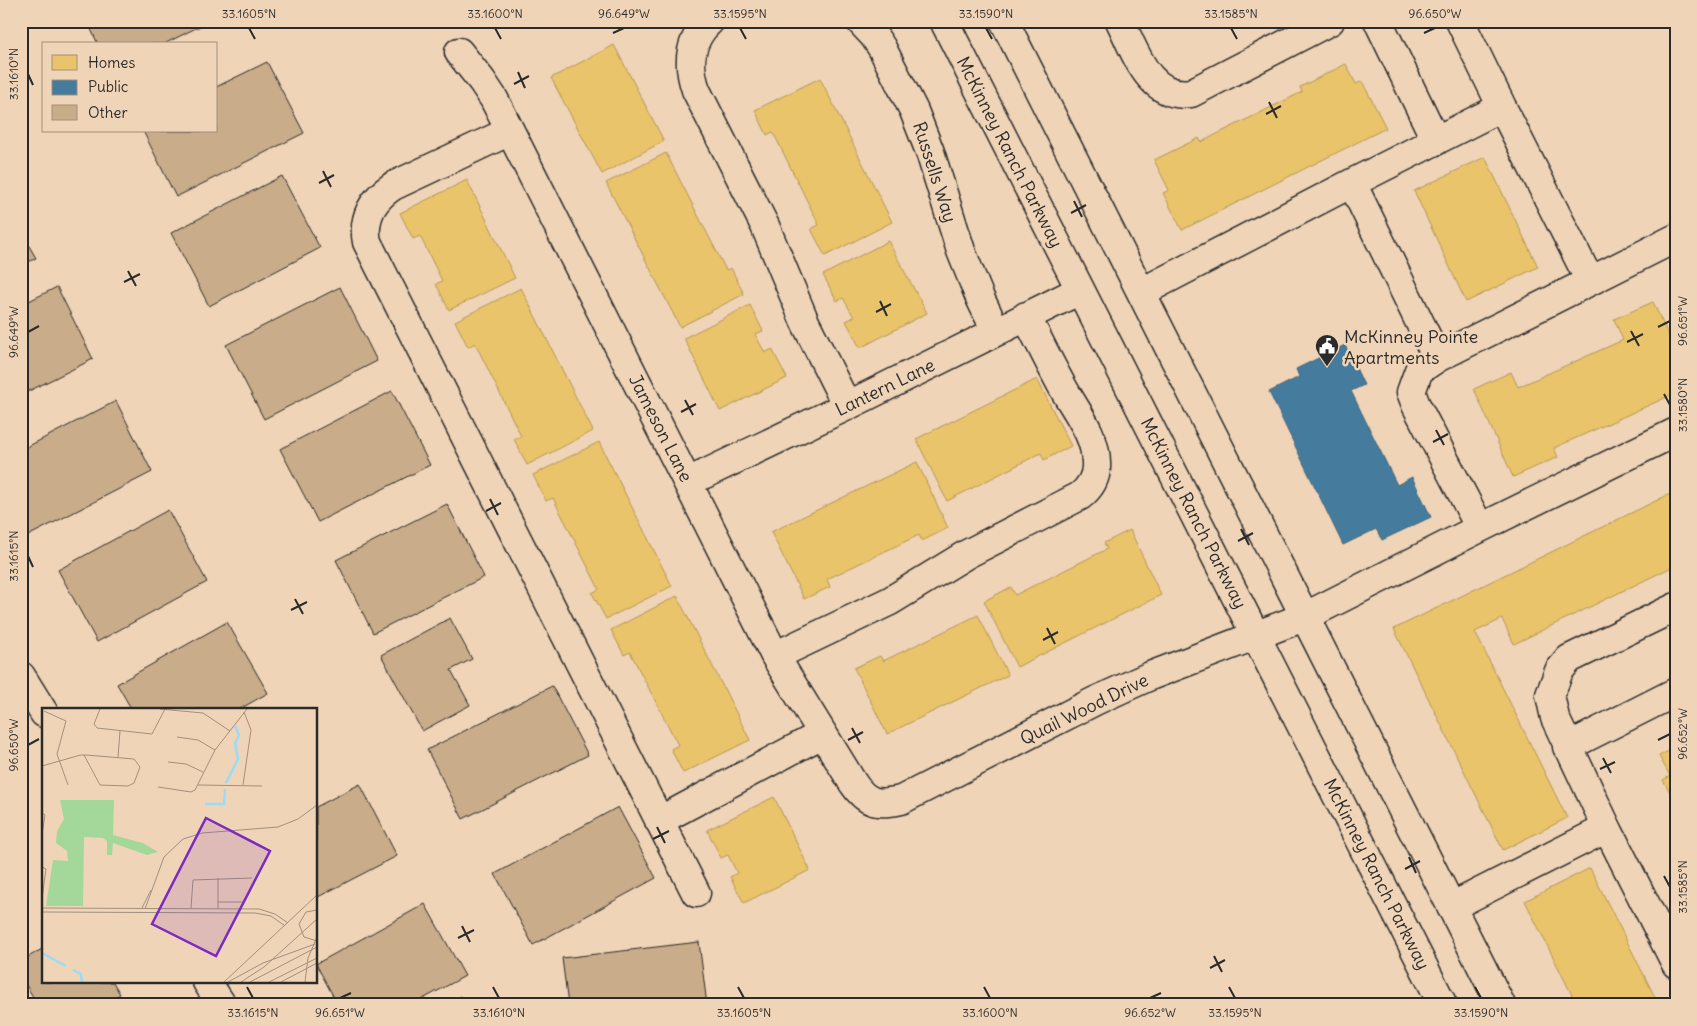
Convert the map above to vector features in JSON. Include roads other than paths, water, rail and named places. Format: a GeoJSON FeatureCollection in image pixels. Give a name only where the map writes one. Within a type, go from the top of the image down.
{"type":"FeatureCollection","features":[{"type":"Feature","properties":{"kind":"street"},"geometry":{"type":"LineString","coordinates":[[710,21],[699,34],[690,56],[692,79],[765,226],[805,322],[847,406]]}},
{"type":"Feature","properties":{"kind":"street","name":"Russells Way"},"geometry":{"type":"LineString","coordinates":[[860,21],[882,48],[914,110],[930,152],[961,251],[996,331]]}},
{"type":"Feature","properties":{"kind":"street","name":"McKinney Ranch Parkway"},"geometry":{"type":"LineString","coordinates":[[944,21],[1444,1005]]}},
{"type":"Feature","properties":{"kind":"street"},"geometry":{"type":"LineString","coordinates":[[1120,21],[1149,78],[1171,93],[1182,94],[1190,93],[1330,21]]}},
{"type":"Feature","properties":{"kind":"street"},"geometry":{"type":"LineString","coordinates":[[1378,21],[1436,141]]}},
{"type":"Feature","properties":{"kind":"street"},"geometry":{"type":"LineString","coordinates":[[1460,21],[1590,281]]}},
{"type":"Feature","properties":{"kind":"street"},"geometry":{"type":"LineString","coordinates":[[1009,23],[1304,617],[1501,1005]]}},
{"type":"Feature","properties":{"kind":"street","name":"Jameson Lane"},"geometry":{"type":"LineString","coordinates":[[459,52],[482,81],[510,130],[776,656],[859,793],[868,800]]}},
{"type":"Feature","properties":{"kind":"street"},"geometry":{"type":"LineString","coordinates":[[1142,292],[1502,107]]}},
{"type":"Feature","properties":{"kind":"street"},"geometry":{"type":"LineString","coordinates":[[510,130],[393,186],[382,194],[367,218],[366,237],[696,893]]}},
{"type":"Feature","properties":{"kind":"street"},"geometry":{"type":"LineString","coordinates":[[1352,183],[1437,358]]}},
{"type":"Feature","properties":{"kind":"street"},"geometry":{"type":"LineString","coordinates":[[1480,528],[1416,405],[1411,392],[1419,370],[1437,358],[1676,238]]}},
{"type":"Feature","properties":{"kind":"street","name":"Lantern Lane"},"geometry":{"type":"LineString","coordinates":[[688,482],[847,406],[1080,290]]}},
{"type":"Feature","properties":{"kind":"street"},"geometry":{"type":"LineString","coordinates":[[776,656],[890,601],[967,554],[1080,496],[1088,490],[1097,464],[1092,442],[1026,316]]}},
{"type":"Feature","properties":{"kind":"street","name":"Quail Wood Drive"},"geometry":{"type":"LineString","coordinates":[[868,800],[888,803],[906,798],[1119,690],[1150,676],[1304,617],[1676,432]]}},
{"type":"Feature","properties":{"kind":"street"},"geometry":{"type":"LineString","coordinates":[[1676,607],[1569,660],[1559,671],[1550,695],[1555,718],[1567,747],[1607,828],[1668,928],[1676,964]]}},
{"type":"Feature","properties":{"kind":"street"},"geometry":{"type":"LineString","coordinates":[[21,676],[42,710]]}},
{"type":"Feature","properties":{"kind":"street"},"geometry":{"type":"LineString","coordinates":[[1567,747],[1676,692]]}},
{"type":"Feature","properties":{"kind":"street"},"geometry":{"type":"LineString","coordinates":[[659,821],[822,734]]}},
{"type":"Feature","properties":{"kind":"street"},"geometry":{"type":"LineString","coordinates":[[1451,907],[1607,828]]}},
{"type":"Feature","properties":{"kind":"street"},"geometry":{"type":"LineString","coordinates":[[208,984],[222,1005]]}},
{"type":"Feature","properties":{"kind":"place","name":"McKinney Pointe Apartments"},"geometry":{"type":"Point","coordinates":[1327,367]}}]}
